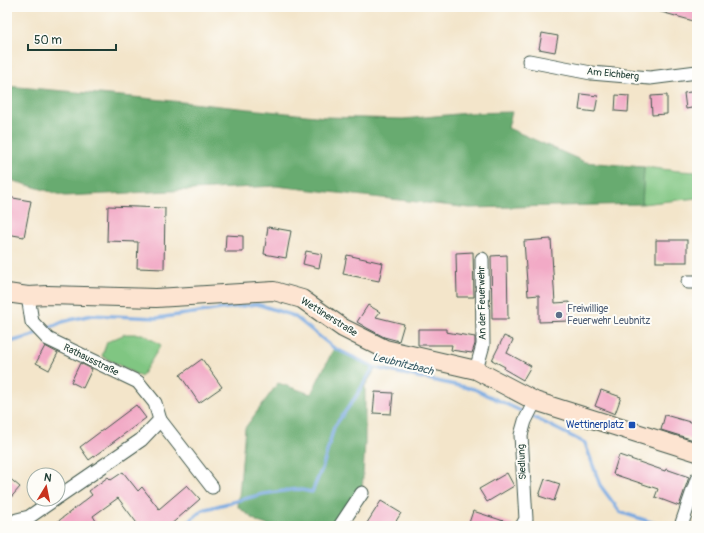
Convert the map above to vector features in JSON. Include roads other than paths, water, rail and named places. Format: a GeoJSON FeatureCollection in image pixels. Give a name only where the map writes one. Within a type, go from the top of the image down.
{"type":"FeatureCollection","features":[{"type":"Feature","properties":{"kind":"street","name":"Am Eichberg"},"geometry":{"type":"LineString","coordinates":[[529,60],[591,73],[650,78],[697,72]]}},
{"type":"Feature","properties":{"kind":"street","name":"An der Feuerwehr"},"geometry":{"type":"LineString","coordinates":[[476,370],[483,345],[482,259]]}},
{"type":"Feature","properties":{"kind":"street","name":"Wettinerstraße"},"geometry":{"type":"LineString","coordinates":[[7,293],[28,296],[48,295],[156,298],[274,291],[302,299],[343,328],[386,349],[476,370],[534,404],[565,411],[697,452]]}},
{"type":"Feature","properties":{"kind":"street","name":"Rathausstraße"},"geometry":{"type":"LineString","coordinates":[[28,296],[32,322],[48,339],[138,382],[155,403],[160,420],[212,487]]}},
{"type":"Feature","properties":{"kind":"street","name":"Siedlung"},"geometry":{"type":"LineString","coordinates":[[522,526],[526,518],[521,435],[534,404]]}},
{"type":"Feature","properties":{"kind":"street"},"geometry":{"type":"LineString","coordinates":[[66,492],[141,440],[160,420]]}},
{"type":"Feature","properties":{"kind":"street"},"geometry":{"type":"LineString","coordinates":[[682,523],[697,479]]}},
{"type":"Feature","properties":{"kind":"street"},"geometry":{"type":"LineString","coordinates":[[340,526],[362,493]]}},
{"type":"Feature","properties":{"kind":"street"},"geometry":{"type":"LineString","coordinates":[[10,526],[17,520],[29,517],[43,507]]}},
{"type":"Feature","properties":{"kind":"waterway","name":"Leubnitzbach"},"geometry":{"type":"LineString","coordinates":[[44,330],[65,321],[92,315],[157,318],[257,304],[294,316],[334,348],[376,368],[474,389],[585,443],[600,485],[620,512],[663,526]]}},
{"type":"Feature","properties":{"kind":"waterway","name":"Leubnitzbach"},"geometry":{"type":"LineString","coordinates":[[7,341],[10,342],[31,336],[38,332]]}},
{"type":"Feature","properties":{"kind":"waterway"},"geometry":{"type":"LineString","coordinates":[[184,526],[202,510],[263,494],[297,489],[312,492],[323,466],[334,427],[355,398],[374,367]]}},
{"type":"Feature","properties":{"kind":"place","name":"Freiwillige Feuerwehr Leubnitz"},"geometry":{"type":"Point","coordinates":[559,315]}},
{"type":"Feature","properties":{"kind":"place","name":"Wettinerplatz"},"geometry":{"type":"Point","coordinates":[632,425]}}]}
